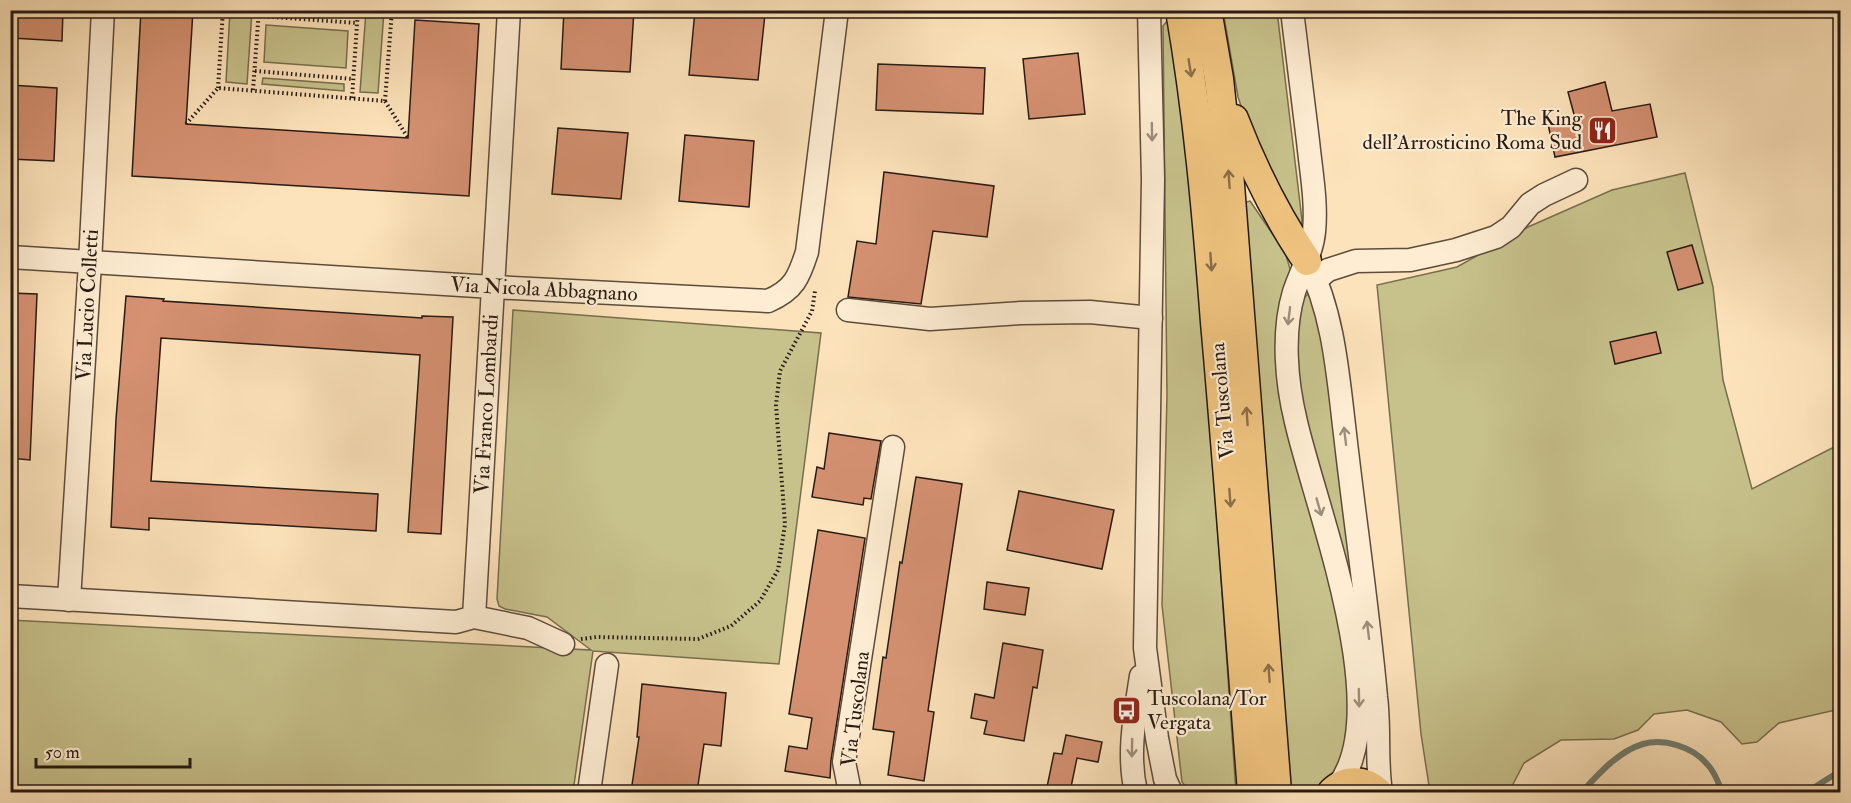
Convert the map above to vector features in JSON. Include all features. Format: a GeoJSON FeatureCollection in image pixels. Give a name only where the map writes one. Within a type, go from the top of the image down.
{"type":"FeatureCollection","features":[{"type":"Feature","properties":{"kind":"main road","name":"Via Tuscolana"},"geometry":{"type":"LineString","coordinates":[[1180,10],[1196,111],[1206,201],[1226,441],[1264,785]]}},
{"type":"Feature","properties":{"kind":"main road","name":"Via Tuscolana"},"geometry":{"type":"LineString","coordinates":[[1207,10],[1219,79],[1229,172],[1264,785]]}},
{"type":"Feature","properties":{"kind":"main road"},"geometry":{"type":"LineString","coordinates":[[1219,79],[1256,173],[1279,217],[1312,270]]}},
{"type":"Feature","properties":{"kind":"main road"},"geometry":{"type":"LineString","coordinates":[[1335,789],[1348,783],[1358,782],[1369,785],[1380,792]]}},
{"type":"Feature","properties":{"kind":"street","name":"Via Lucio Colletti"},"geometry":{"type":"LineString","coordinates":[[69,600],[103,10]]}},
{"type":"Feature","properties":{"kind":"street","name":"Via Franco Lombardi"},"geometry":{"type":"LineString","coordinates":[[474,617],[509,10]]}},
{"type":"Feature","properties":{"kind":"street","name":"Via Nicola Abbagnano"},"geometry":{"type":"LineString","coordinates":[[10,257],[493,287],[768,301],[782,295],[793,285],[807,252],[837,10]]}},
{"type":"Feature","properties":{"kind":"street"},"geometry":{"type":"LineString","coordinates":[[1136,792],[1132,769],[1132,740],[1145,648],[1151,318],[1153,180],[1149,10]]}},
{"type":"Feature","properties":{"kind":"street"},"geometry":{"type":"LineString","coordinates":[[1292,10],[1314,199],[1312,270],[1328,317],[1344,428],[1377,698],[1380,792]]}},
{"type":"Feature","properties":{"kind":"street"},"geometry":{"type":"LineString","coordinates":[[1335,789],[1348,774],[1355,747],[1359,711],[1359,680],[1347,611],[1301,444],[1290,389],[1287,341],[1294,291],[1312,270],[1328,270],[1356,261],[1410,260],[1456,250],[1496,237],[1511,227],[1530,204],[1576,180]]}},
{"type":"Feature","properties":{"kind":"street"},"geometry":{"type":"LineString","coordinates":[[848,310],[930,319],[1090,312],[1151,318]]}},
{"type":"Feature","properties":{"kind":"street","name":"Via Tuscolana"},"geometry":{"type":"LineString","coordinates":[[850,792],[844,762],[893,447]]}},
{"type":"Feature","properties":{"kind":"street"},"geometry":{"type":"LineString","coordinates":[[10,596],[456,622],[474,617],[528,628],[560,643]]}},
{"type":"Feature","properties":{"kind":"street"},"geometry":{"type":"LineString","coordinates":[[1145,648],[1161,758],[1165,779],[1171,792]]}},
{"type":"Feature","properties":{"kind":"street"},"geometry":{"type":"LineString","coordinates":[[589,792],[607,665]]}},
{"type":"Feature","properties":{"kind":"path"},"geometry":{"type":"LineString","coordinates":[[186,124],[218,88],[223,10]]}},
{"type":"Feature","properties":{"kind":"path"},"geometry":{"type":"LineString","coordinates":[[352,98],[358,10]]}},
{"type":"Feature","properties":{"kind":"path"},"geometry":{"type":"LineString","coordinates":[[392,10],[386,101],[408,138]]}},
{"type":"Feature","properties":{"kind":"path"},"geometry":{"type":"LineString","coordinates":[[253,90],[259,13],[357,23]]}},
{"type":"Feature","properties":{"kind":"path"},"geometry":{"type":"LineString","coordinates":[[255,71],[353,79]]}},
{"type":"Feature","properties":{"kind":"path"},"geometry":{"type":"LineString","coordinates":[[218,88],[386,101]]}},
{"type":"Feature","properties":{"kind":"path"},"geometry":{"type":"LineString","coordinates":[[560,643],[597,637],[698,639],[731,626],[760,601],[778,570],[785,524],[776,405],[780,371],[812,310],[815,290]]}},
{"type":"Feature","properties":{"kind":"shaded area"},"geometry":{"type":"Polygon","coordinates":[[[230,11],[252,11],[247,84],[226,82],[230,11]]]}},
{"type":"Feature","properties":{"kind":"shaded area"},"geometry":{"type":"Polygon","coordinates":[[[366,11],[384,11],[378,93],[360,92],[366,11]]]}},
{"type":"Feature","properties":{"kind":"shaded area"},"geometry":{"type":"Polygon","coordinates":[[[1223,11],[1277,11],[1302,220],[1301,232],[1260,162],[1238,97],[1223,11]]]}},
{"type":"Feature","properties":{"kind":"shaded area"},"geometry":{"type":"Polygon","coordinates":[[[1168,20],[1192,164],[1236,792],[1190,792],[1182,782],[1162,605],[1167,395],[1163,26],[1168,20]]]}},
{"type":"Feature","properties":{"kind":"shaded area"},"geometry":{"type":"Polygon","coordinates":[[[266,25],[348,31],[346,68],[264,62],[266,25]]]}},
{"type":"Feature","properties":{"kind":"shaded area"},"geometry":{"type":"Polygon","coordinates":[[[263,78],[344,84],[344,91],[262,84],[263,78]]]}},
{"type":"Feature","properties":{"kind":"shaded area"},"geometry":{"type":"Polygon","coordinates":[[[1685,173],[1713,287],[1723,380],[1752,489],[1840,444],[1840,709],[1779,723],[1757,742],[1742,744],[1721,722],[1687,710],[1654,714],[1638,730],[1614,739],[1561,740],[1524,763],[1509,792],[1430,792],[1421,734],[1377,285],[1457,267],[1528,227],[1612,190],[1685,173]]]}},
{"type":"Feature","properties":{"kind":"shaded area"},"geometry":{"type":"Polygon","coordinates":[[[1250,201],[1285,252],[1291,272],[1283,301],[1353,678],[1343,754],[1330,778],[1309,792],[1286,792],[1243,203],[1250,201]]]}},
{"type":"Feature","properties":{"kind":"shaded area"},"geometry":{"type":"Polygon","coordinates":[[[1309,293],[1322,333],[1356,605],[1301,406],[1297,342],[1302,300],[1309,293]]]}},
{"type":"Feature","properties":{"kind":"shaded area"},"geometry":{"type":"Polygon","coordinates":[[[513,310],[821,333],[779,664],[593,651],[573,792],[11,792],[10,620],[591,650],[547,617],[505,609],[499,606],[497,599],[513,310]]]}},
{"type":"Feature","properties":{"kind":"building"},"geometry":{"type":"Polygon","coordinates":[[[13,10],[63,10],[62,41],[12,38],[13,10]]]}},
{"type":"Feature","properties":{"kind":"building"},"geometry":{"type":"Polygon","coordinates":[[[141,10],[193,10],[186,124],[408,138],[415,20],[479,24],[469,196],[132,176],[141,10]]]}},
{"type":"Feature","properties":{"kind":"building"},"geometry":{"type":"Polygon","coordinates":[[[564,10],[634,10],[630,72],[561,69],[564,10]]]}},
{"type":"Feature","properties":{"kind":"building"},"geometry":{"type":"Polygon","coordinates":[[[695,10],[765,14],[758,80],[689,75],[695,10]]]}},
{"type":"Feature","properties":{"kind":"building"},"geometry":{"type":"Polygon","coordinates":[[[1078,53],[1085,114],[1029,119],[1023,59],[1078,53]]]}},
{"type":"Feature","properties":{"kind":"building"},"geometry":{"type":"Polygon","coordinates":[[[878,64],[985,68],[983,114],[876,110],[878,64]]]}},
{"type":"Feature","properties":{"kind":"building","name":"The King dell'Arrosticino Roma Sud"},"geometry":{"type":"Polygon","coordinates":[[[1605,82],[1612,111],[1650,104],[1657,137],[1555,157],[1548,124],[1575,118],[1568,92],[1605,82]]]}},
{"type":"Feature","properties":{"kind":"building"},"geometry":{"type":"Polygon","coordinates":[[[10,85],[57,88],[54,161],[10,159],[10,85]]]}},
{"type":"Feature","properties":{"kind":"building"},"geometry":{"type":"Polygon","coordinates":[[[558,128],[628,133],[621,199],[552,194],[558,128]]]}},
{"type":"Feature","properties":{"kind":"building"},"geometry":{"type":"Polygon","coordinates":[[[685,135],[754,141],[749,207],[679,201],[685,135]]]}},
{"type":"Feature","properties":{"kind":"building"},"geometry":{"type":"Polygon","coordinates":[[[884,172],[994,186],[987,237],[933,231],[921,304],[848,297],[857,241],[876,244],[884,172]]]}},
{"type":"Feature","properties":{"kind":"building"},"geometry":{"type":"Polygon","coordinates":[[[1692,245],[1703,283],[1678,290],[1667,252],[1692,245]]]}},
{"type":"Feature","properties":{"kind":"building"},"geometry":{"type":"Polygon","coordinates":[[[10,293],[37,294],[30,460],[10,458],[10,293]]]}},
{"type":"Feature","properties":{"kind":"building"},"geometry":{"type":"Polygon","coordinates":[[[126,296],[164,299],[163,301],[422,318],[422,316],[453,317],[441,534],[408,532],[420,355],[161,338],[151,481],[378,494],[376,531],[149,518],[149,530],[111,527],[116,419],[126,296]]]}},
{"type":"Feature","properties":{"kind":"building"},"geometry":{"type":"Polygon","coordinates":[[[1656,332],[1661,353],[1615,364],[1610,342],[1656,332]]]}},
{"type":"Feature","properties":{"kind":"building"},"geometry":{"type":"Polygon","coordinates":[[[829,433],[881,441],[871,499],[864,498],[863,505],[812,497],[817,467],[824,469],[829,433]]]}},
{"type":"Feature","properties":{"kind":"building"},"geometry":{"type":"Polygon","coordinates":[[[916,477],[962,484],[928,711],[934,712],[924,781],[888,775],[894,732],[873,729],[883,657],[886,658],[900,562],[902,563],[916,477]]]}},
{"type":"Feature","properties":{"kind":"building"},"geometry":{"type":"Polygon","coordinates":[[[1019,491],[1114,510],[1102,569],[1007,550],[1019,491]]]}},
{"type":"Feature","properties":{"kind":"building"},"geometry":{"type":"Polygon","coordinates":[[[818,530],[865,538],[830,778],[785,771],[789,746],[807,749],[812,718],[789,714],[818,530]]]}},
{"type":"Feature","properties":{"kind":"building"},"geometry":{"type":"Polygon","coordinates":[[[987,582],[1029,588],[1025,615],[984,609],[987,582]]]}},
{"type":"Feature","properties":{"kind":"building"},"geometry":{"type":"Polygon","coordinates":[[[1003,643],[1043,650],[1037,688],[1033,687],[1024,741],[984,734],[987,721],[971,718],[975,694],[994,698],[1003,643]]]}},
{"type":"Feature","properties":{"kind":"building"},"geometry":{"type":"Polygon","coordinates":[[[642,684],[726,693],[721,746],[704,744],[697,792],[631,792],[639,737],[637,737],[642,684]]]}},
{"type":"Feature","properties":{"kind":"building"},"geometry":{"type":"Polygon","coordinates":[[[1066,735],[1102,742],[1098,762],[1077,758],[1070,792],[1046,792],[1054,753],[1062,754],[1066,735]]]}},
{"type":"Feature","properties":{"kind":"waterway"},"geometry":{"type":"LineString","coordinates":[[1582,792],[1617,758],[1634,747],[1651,742],[1678,745],[1694,753],[1712,770],[1722,792]]}},
{"type":"Feature","properties":{"kind":"waterway"},"geometry":{"type":"LineString","coordinates":[[1807,792],[1840,771]]}},
{"type":"Feature","properties":{"kind":"place","name":"The King dell'Arrosticino Roma Sud"},"geometry":{"type":"Point","coordinates":[1603,130]}},
{"type":"Feature","properties":{"kind":"place","name":"Tuscolana/Tor Vergata"},"geometry":{"type":"Point","coordinates":[1126,710]}}]}
